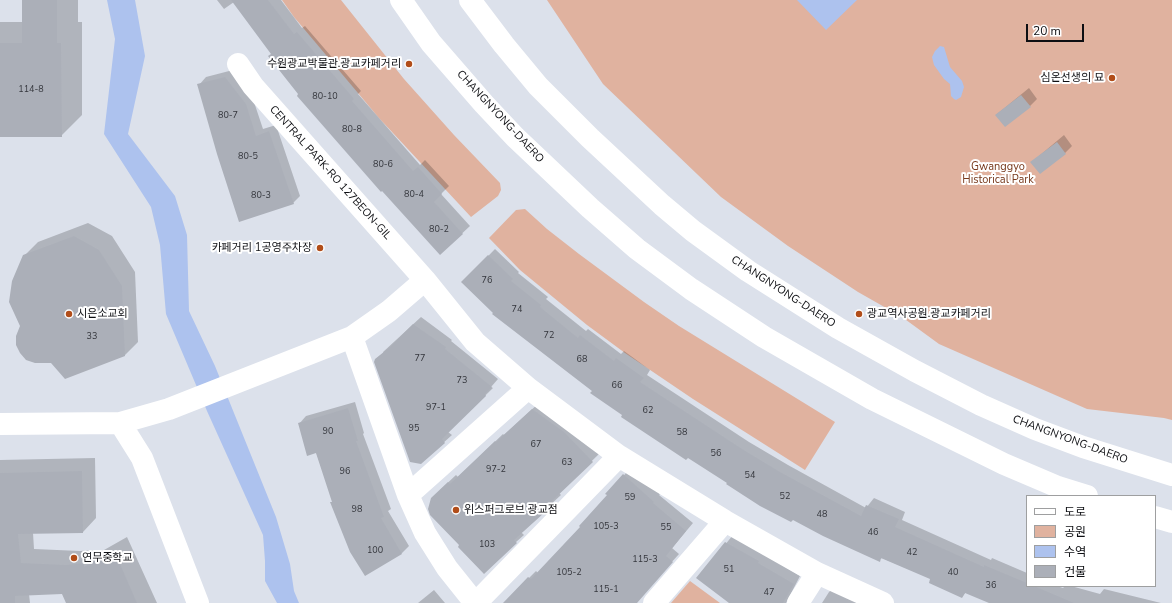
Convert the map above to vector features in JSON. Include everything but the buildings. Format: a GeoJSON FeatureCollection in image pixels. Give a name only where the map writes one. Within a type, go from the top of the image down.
{"type":"FeatureCollection","features":[{"type":"Feature","properties":{"kind":"street","name":"CHANGNYONG-DAERO"},"geometry":{"type":"LineString","coordinates":[[401,0],[432,43],[484,104],[515,137],[590,208],[637,249],[691,289],[764,337],[872,399],[1004,464],[1058,487],[1083,495]]}},
{"type":"Feature","properties":{"kind":"street","name":"CHANGNYONG-DAERO"},"geometry":{"type":"LineString","coordinates":[[470,0],[504,45],[538,86],[590,138],[668,210],[693,231],[748,271],[838,328],[915,371],[981,405],[1041,432],[1172,475]]}},
{"type":"Feature","properties":{"kind":"street","name":"CENTRAL PARK-RO 127BEON-GIL"},"geometry":{"type":"LineString","coordinates":[[238,64],[253,86],[425,280],[475,342],[528,388],[619,456],[725,521],[817,573],[883,603]]}},
{"type":"Feature","properties":{"kind":"street"},"geometry":{"type":"LineString","coordinates":[[0,424],[120,423],[169,409],[274,369],[352,337],[389,311],[425,280]]}},
{"type":"Feature","properties":{"kind":"street"},"geometry":{"type":"LineString","coordinates":[[352,337],[408,495],[425,533],[447,568],[476,603],[619,456]]}},
{"type":"Feature","properties":{"kind":"street"},"geometry":{"type":"LineString","coordinates":[[408,495],[528,388]]}},
{"type":"Feature","properties":{"kind":"street"},"geometry":{"type":"LineString","coordinates":[[120,423],[142,458],[198,603]]}},
{"type":"Feature","properties":{"kind":"street"},"geometry":{"type":"LineString","coordinates":[[1156,517],[1172,522]]}},
{"type":"Feature","properties":{"kind":"street"},"geometry":{"type":"LineString","coordinates":[[654,603],[725,521]]}},
{"type":"Feature","properties":{"kind":"street"},"geometry":{"type":"LineString","coordinates":[[798,603],[817,573]]}},
{"type":"Feature","properties":{"kind":"green space"},"geometry":{"type":"Polygon","coordinates":[[[282,0],[341,0],[404,79],[454,135],[500,183],[501,190],[498,196],[471,217],[379,118],[294,17],[282,0]]]}},
{"type":"Feature","properties":{"kind":"green space","name":"Gwanggyo Historical Park"},"geometry":{"type":"Polygon","coordinates":[[[547,0],[1172,0],[1172,420],[1087,409],[939,344],[902,317],[858,292],[788,246],[721,197],[603,84],[547,0]]]}},
{"type":"Feature","properties":{"kind":"green space"},"geometry":{"type":"Polygon","coordinates":[[[525,209],[547,229],[644,302],[679,326],[835,422],[805,470],[693,399],[625,353],[587,325],[520,270],[489,238],[516,210],[525,209]]]}},
{"type":"Feature","properties":{"kind":"green space"},"geometry":{"type":"Polygon","coordinates":[[[690,581],[720,603],[671,603],[690,581]]]}},
{"type":"Feature","properties":{"kind":"water"},"geometry":{"type":"Polygon","coordinates":[[[107,0],[135,0],[145,56],[128,134],[175,196],[187,235],[189,311],[215,366],[276,517],[290,564],[294,591],[299,603],[277,603],[265,581],[263,535],[207,411],[166,314],[160,245],[151,207],[104,134],[115,39],[107,0]]]}},
{"type":"Feature","properties":{"kind":"water"},"geometry":{"type":"Polygon","coordinates":[[[797,0],[857,0],[826,30],[797,0]]]}},
{"type":"Feature","properties":{"kind":"water"},"geometry":{"type":"Polygon","coordinates":[[[940,46],[944,47],[950,67],[962,81],[964,87],[961,97],[956,100],[951,96],[950,84],[944,79],[934,65],[932,57],[940,46]]]}},
{"type":"Feature","properties":{"kind":"place","name":"수원광교박물관.광교카페거리"},"geometry":{"type":"Point","coordinates":[409,64]}},
{"type":"Feature","properties":{"kind":"place","name":"심온선생의 묘"},"geometry":{"type":"Point","coordinates":[1112,78]}},
{"type":"Feature","properties":{"kind":"place","name":"카페거리 1공영주차장"},"geometry":{"type":"Point","coordinates":[320,248]}},
{"type":"Feature","properties":{"kind":"place","name":"시은소교회"},"geometry":{"type":"Point","coordinates":[69,314]}},
{"type":"Feature","properties":{"kind":"place","name":"광교역사공원.광교카페거리"},"geometry":{"type":"Point","coordinates":[859,314]}},
{"type":"Feature","properties":{"kind":"place","name":"위스퍼그로브 광교점"},"geometry":{"type":"Point","coordinates":[456,510]}},
{"type":"Feature","properties":{"kind":"place","name":"연무중학교"},"geometry":{"type":"Point","coordinates":[74,558]}}]}
